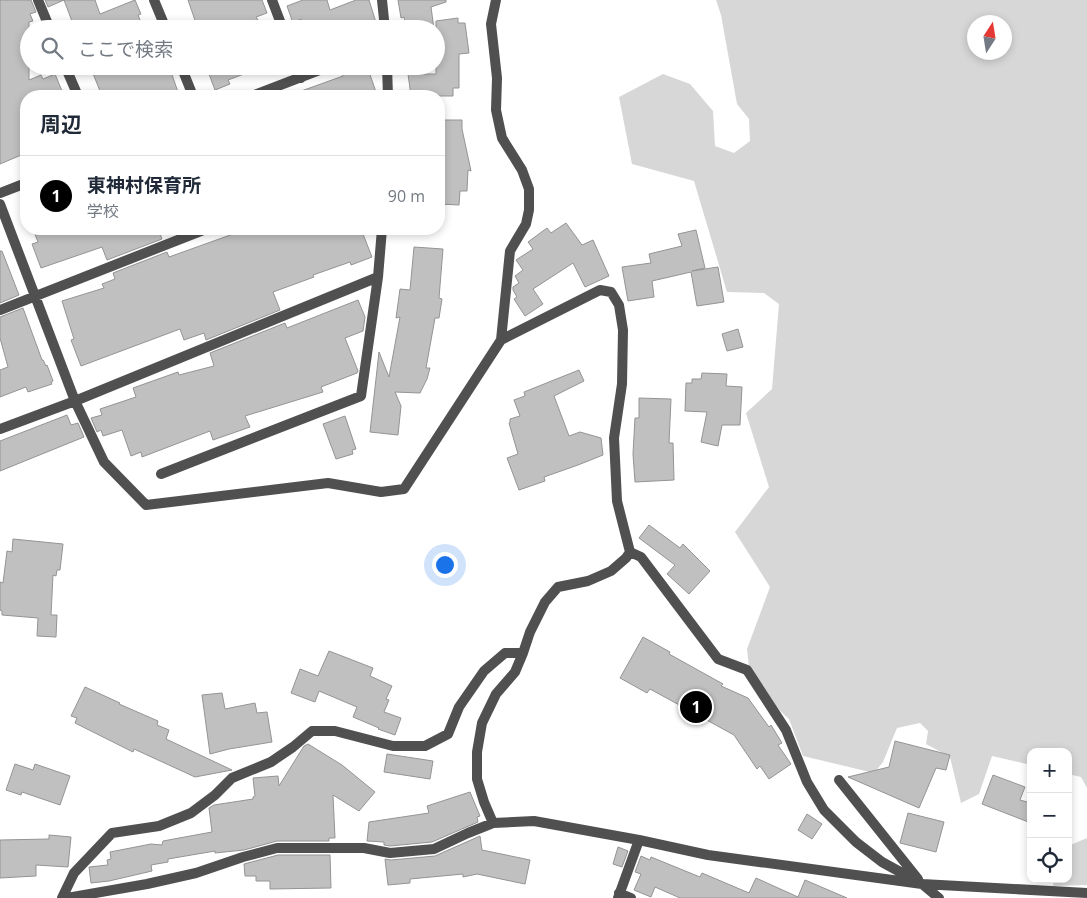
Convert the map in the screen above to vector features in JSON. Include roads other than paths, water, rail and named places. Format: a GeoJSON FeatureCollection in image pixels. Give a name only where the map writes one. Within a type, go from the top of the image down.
{"type":"FeatureCollection","features":[{"type":"Feature","properties":{"kind":"street"},"geometry":{"type":"LineString","coordinates":[[38,0],[46,20]]}},
{"type":"Feature","properties":{"kind":"street"},"geometry":{"type":"LineString","coordinates":[[154,0],[162,20]]}},
{"type":"Feature","properties":{"kind":"street"},"geometry":{"type":"LineString","coordinates":[[272,0],[280,20]]}},
{"type":"Feature","properties":{"kind":"street"},"geometry":{"type":"LineString","coordinates":[[382,0],[384,20]]}},
{"type":"Feature","properties":{"kind":"street"},"geometry":{"type":"LineString","coordinates":[[0,204],[75,401],[104,462],[146,505],[328,483],[381,492],[404,489],[501,340],[510,251],[526,224],[529,210],[529,189],[522,170],[502,138],[496,110],[497,78],[492,24],[496,0]]}},
{"type":"Feature","properties":{"kind":"street"},"geometry":{"type":"LineString","coordinates":[[69,75],[75,90]]}},
{"type":"Feature","properties":{"kind":"street"},"geometry":{"type":"LineString","coordinates":[[185,75],[191,90]]}},
{"type":"Feature","properties":{"kind":"street"},"geometry":{"type":"LineString","coordinates":[[268,90],[308,75]]}},
{"type":"Feature","properties":{"kind":"street"},"geometry":{"type":"LineString","coordinates":[[387,75],[388,90]]}},
{"type":"Feature","properties":{"kind":"street"},"geometry":{"type":"LineString","coordinates":[[0,193],[20,185]]}},
{"type":"Feature","properties":{"kind":"street"},"geometry":{"type":"LineString","coordinates":[[0,310],[191,235]]}},
{"type":"Feature","properties":{"kind":"street"},"geometry":{"type":"LineString","coordinates":[[161,474],[360,396],[378,277],[382,235]]}},
{"type":"Feature","properties":{"kind":"street"},"geometry":{"type":"LineString","coordinates":[[0,429],[75,401],[378,277]]}},
{"type":"Feature","properties":{"kind":"street"},"geometry":{"type":"LineString","coordinates":[[492,823],[477,780],[482,723],[496,694],[515,672],[530,632],[545,602],[558,588],[588,581],[611,570],[626,558],[630,552],[617,501],[614,447],[622,384],[623,330],[619,304],[611,292],[600,290],[501,340]]}},
{"type":"Feature","properties":{"kind":"street"},"geometry":{"type":"LineString","coordinates":[[630,552],[641,557],[718,659],[747,670],[786,730],[807,782],[824,810],[856,842],[882,862],[922,884],[939,898]]}},
{"type":"Feature","properties":{"kind":"street"},"geometry":{"type":"LineString","coordinates":[[62,898],[74,874],[112,833],[159,826],[191,812],[216,795],[232,778],[271,762],[312,731],[335,731],[393,746],[425,746],[448,734],[459,707],[484,671],[505,653],[523,653]]}},
{"type":"Feature","properties":{"kind":"street"},"geometry":{"type":"LineString","coordinates":[[839,780],[922,884]]}},
{"type":"Feature","properties":{"kind":"street"},"geometry":{"type":"LineString","coordinates":[[67,898],[196,873],[242,857],[277,848],[364,848],[390,853],[434,849],[492,823],[534,822],[639,840],[708,855],[922,884],[1087,893]]}},
{"type":"Feature","properties":{"kind":"street"},"geometry":{"type":"LineString","coordinates":[[631,898],[619,896],[639,840]]}},
{"type":"Feature","properties":{"kind":"place","name":"東神村保育所"},"geometry":{"type":"Point","coordinates":[696,707]}}]}
